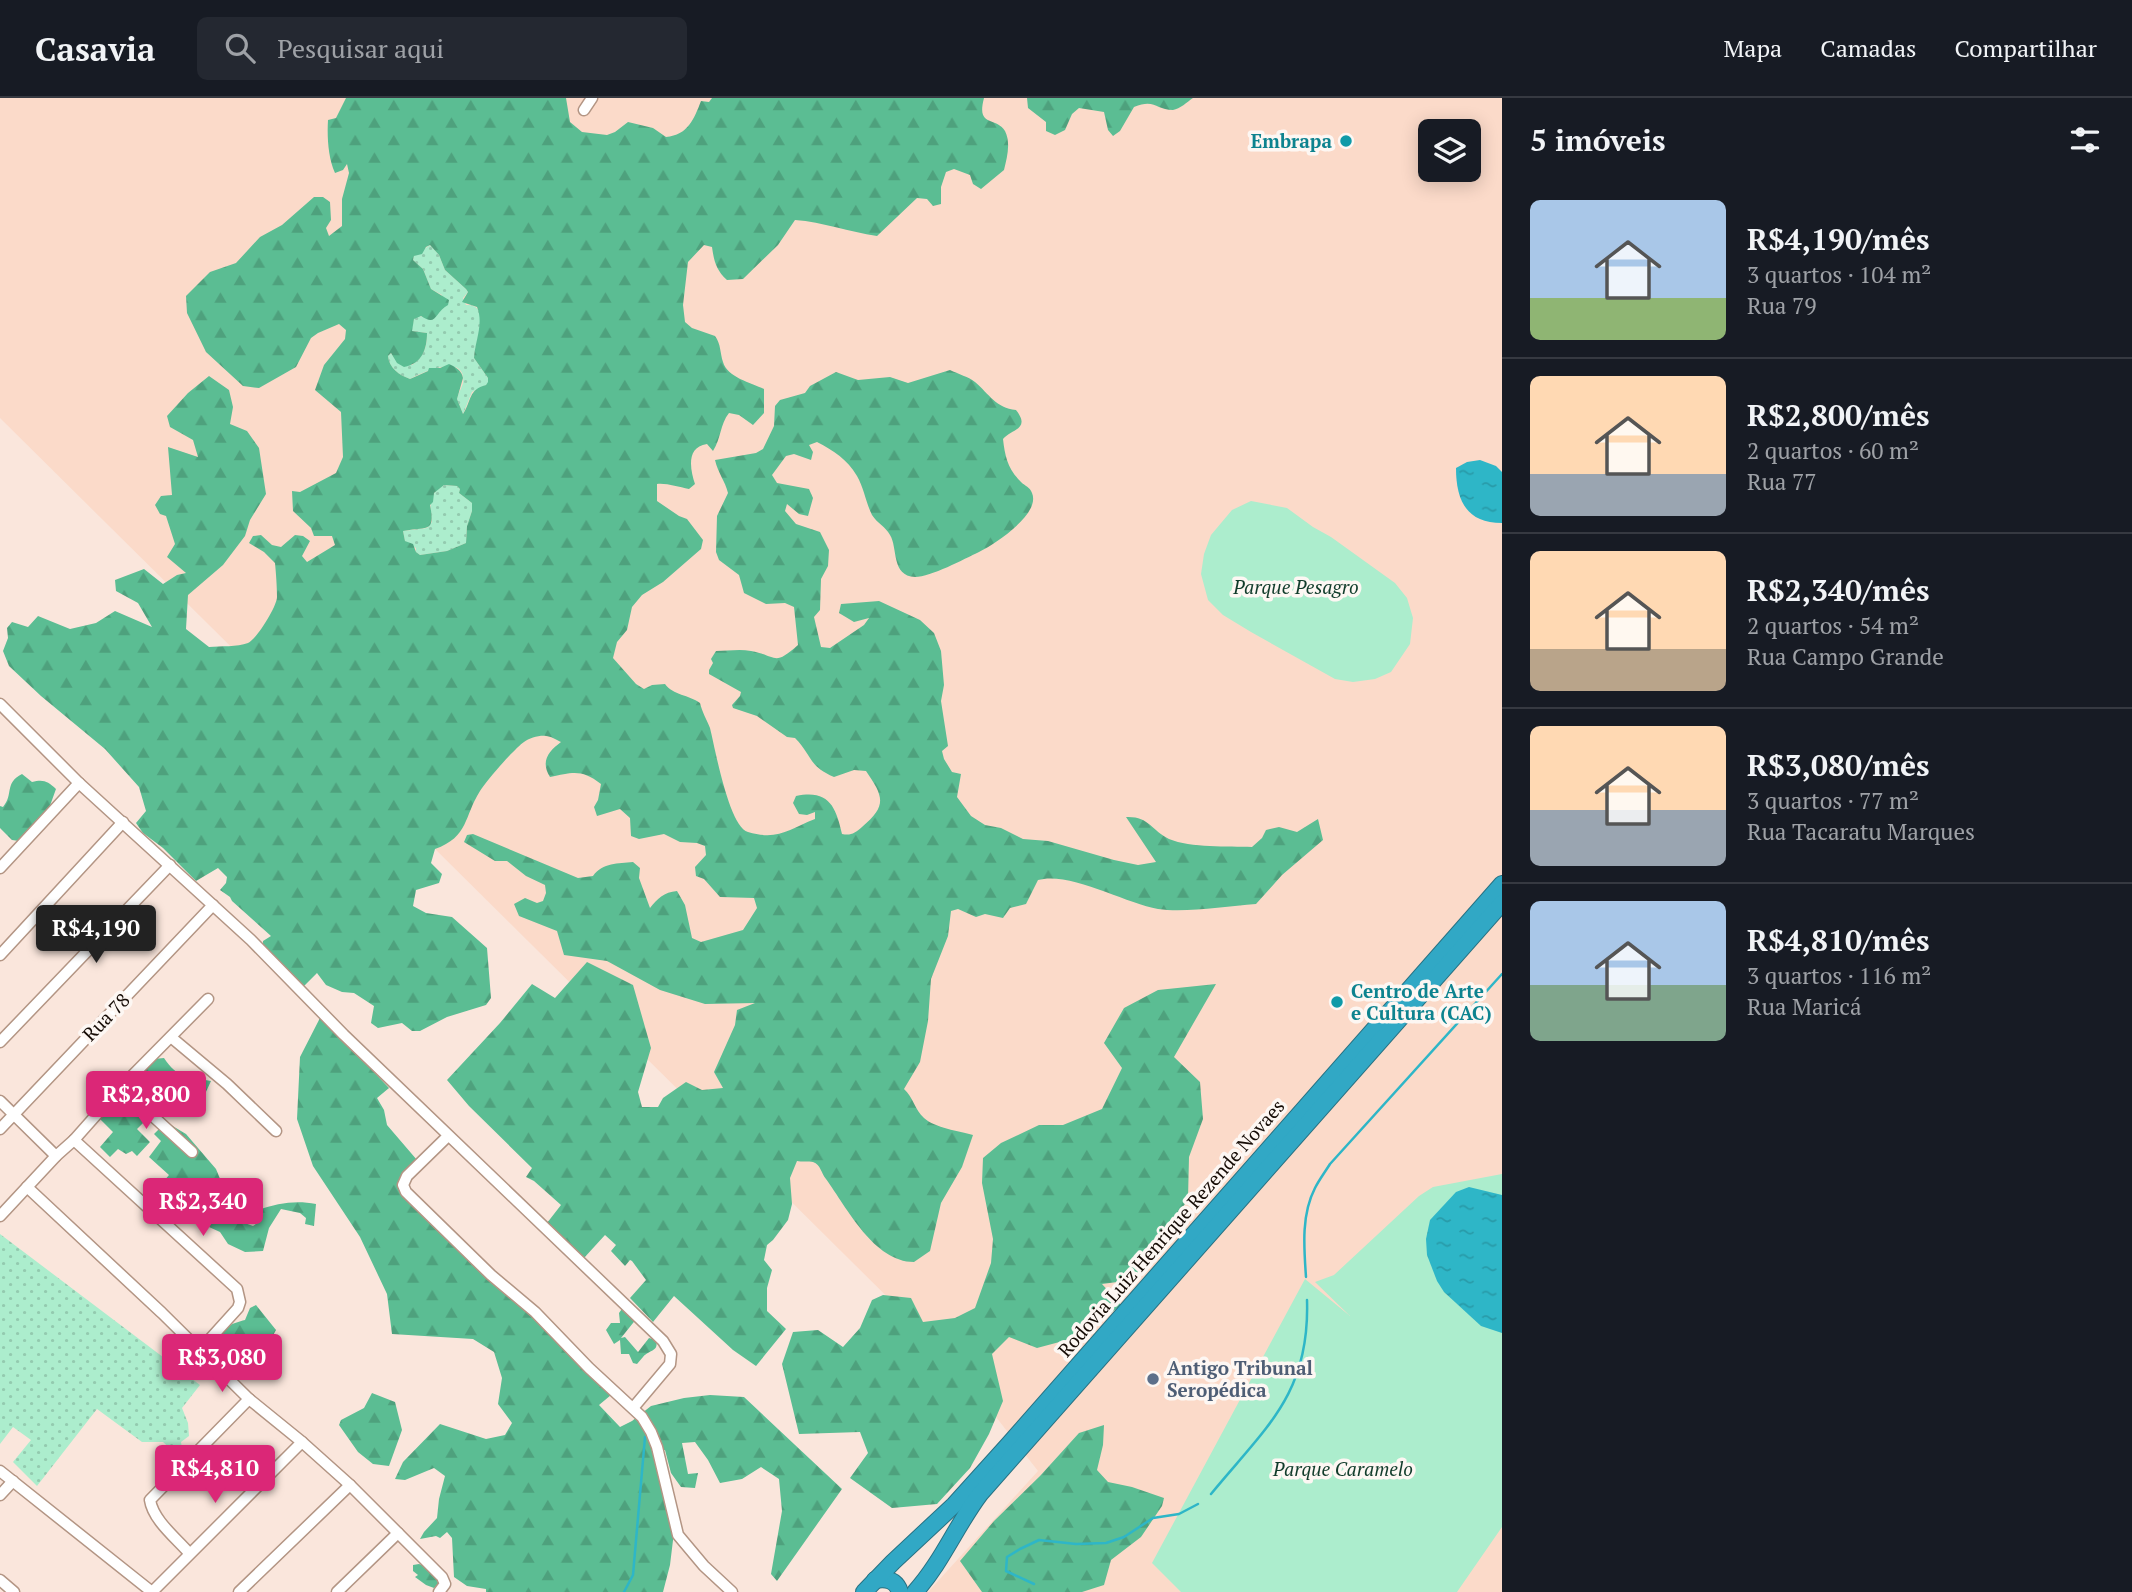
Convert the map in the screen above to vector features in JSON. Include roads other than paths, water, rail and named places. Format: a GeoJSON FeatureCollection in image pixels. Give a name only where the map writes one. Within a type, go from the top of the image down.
{"type":"FeatureCollection","features":[{"type":"Feature","properties":{"kind":"highway","name":"Rodovia Luiz Henrique Rezende Novaes"},"geometry":{"type":"LineString","coordinates":[[869,1586],[954,1505],[1001,1453],[1502,884]]}},
{"type":"Feature","properties":{"kind":"highway","name":"Rodovia Luiz Henrique Rezende Novaes"},"geometry":{"type":"LineString","coordinates":[[915,1592],[938,1564],[980,1494],[1502,903]]}},
{"type":"Feature","properties":{"kind":"highway"},"geometry":{"type":"LineString","coordinates":[[869,1586],[891,1580],[897,1584],[900,1592]]}},
{"type":"Feature","properties":{"kind":"street"},"geometry":{"type":"LineString","coordinates":[[584,110],[592,98]]}},
{"type":"Feature","properties":{"kind":"street"},"geometry":{"type":"LineString","coordinates":[[2,709],[213,905],[669,1349],[672,1359],[670,1364],[633,1408]]}},
{"type":"Feature","properties":{"kind":"street"},"geometry":{"type":"LineString","coordinates":[[0,868],[79,783]]}},
{"type":"Feature","properties":{"kind":"street"},"geometry":{"type":"LineString","coordinates":[[0,955],[123,822]]}},
{"type":"Feature","properties":{"kind":"street"},"geometry":{"type":"LineString","coordinates":[[0,1042],[170,865]]}},
{"type":"Feature","properties":{"kind":"street","name":"Rua 78"},"geometry":{"type":"LineString","coordinates":[[0,1129],[213,905]]}},
{"type":"Feature","properties":{"kind":"street"},"geometry":{"type":"LineString","coordinates":[[0,1216],[208,999]]}},
{"type":"Feature","properties":{"kind":"street"},"geometry":{"type":"LineString","coordinates":[[172,1038],[276,1130]]}},
{"type":"Feature","properties":{"kind":"street"},"geometry":{"type":"LineString","coordinates":[[121,1087],[192,1152]]}},
{"type":"Feature","properties":{"kind":"street"},"geometry":{"type":"LineString","coordinates":[[0,1101],[56,1156]]}},
{"type":"Feature","properties":{"kind":"street"},"geometry":{"type":"LineString","coordinates":[[448,1136],[407,1176],[403,1185],[406,1192],[491,1275],[535,1312],[589,1368],[642,1417],[657,1447],[678,1535],[687,1548],[732,1592]]}},
{"type":"Feature","properties":{"kind":"street"},"geometry":{"type":"LineString","coordinates":[[74,1140],[237,1289],[240,1302],[238,1308],[200,1350]]}},
{"type":"Feature","properties":{"kind":"street"},"geometry":{"type":"LineString","coordinates":[[27,1187],[249,1399],[350,1485],[442,1577],[445,1584],[439,1592]]}},
{"type":"Feature","properties":{"kind":"street"},"geometry":{"type":"LineString","coordinates":[[189,1553],[156,1515],[150,1500],[249,1399]]}},
{"type":"Feature","properties":{"kind":"street"},"geometry":{"type":"LineString","coordinates":[[0,1471],[152,1592],[302,1442]]}},
{"type":"Feature","properties":{"kind":"street"},"geometry":{"type":"LineString","coordinates":[[0,1495],[13,1481]]}},
{"type":"Feature","properties":{"kind":"street"},"geometry":{"type":"LineString","coordinates":[[240,1592],[350,1485]]}},
{"type":"Feature","properties":{"kind":"street"},"geometry":{"type":"LineString","coordinates":[[337,1592],[398,1533]]}},
{"type":"Feature","properties":{"kind":"street"},"geometry":{"type":"LineString","coordinates":[[0,1580],[14,1592]]}},
{"type":"Feature","properties":{"kind":"water"},"geometry":{"type":"Polygon","coordinates":[[[1480,460],[1496,466],[1502,472],[1502,523],[1480,519],[1465,507],[1461,499],[1456,468],[1467,462],[1480,460]]]}},
{"type":"Feature","properties":{"kind":"water"},"geometry":{"type":"Polygon","coordinates":[[[1469,1187],[1502,1195],[1502,1333],[1481,1326],[1444,1292],[1427,1255],[1426,1239],[1430,1220],[1456,1192],[1469,1187]]]}},
{"type":"Feature","properties":{"kind":"waterway"},"geometry":{"type":"LineString","coordinates":[[1306,1277],[1305,1220],[1311,1198],[1322,1176],[1502,974]]}},
{"type":"Feature","properties":{"kind":"waterway"},"geometry":{"type":"LineString","coordinates":[[1211,1494],[1266,1428],[1292,1385],[1301,1361],[1306,1333],[1307,1300]]}},
{"type":"Feature","properties":{"kind":"waterway"},"geometry":{"type":"LineString","coordinates":[[624,1592],[633,1575],[645,1437]]}},
{"type":"Feature","properties":{"kind":"waterway"},"geometry":{"type":"LineString","coordinates":[[1034,1584],[1006,1571],[1007,1557],[1039,1540],[1076,1544],[1106,1543],[1124,1537],[1153,1518],[1179,1514],[1198,1504]]}},
{"type":"Feature","properties":{"kind":"place","name":"Embrapa"},"geometry":{"type":"Point","coordinates":[1346,141]}},
{"type":"Feature","properties":{"kind":"place","name":"Centro de Arte e Cultura (CAC)"},"geometry":{"type":"Point","coordinates":[1337,1002]}},
{"type":"Feature","properties":{"kind":"place","name":"Antigo Tribunal Seropédica"},"geometry":{"type":"Point","coordinates":[1153,1379]}},
{"type":"Feature","properties":{"kind":"park label","name":"Parque Pesagro"},"geometry":{"type":"Point","coordinates":[1296,587]}},
{"type":"Feature","properties":{"kind":"park label","name":"Parque Caramelo"},"geometry":{"type":"Point","coordinates":[1343,1469]}}]}
